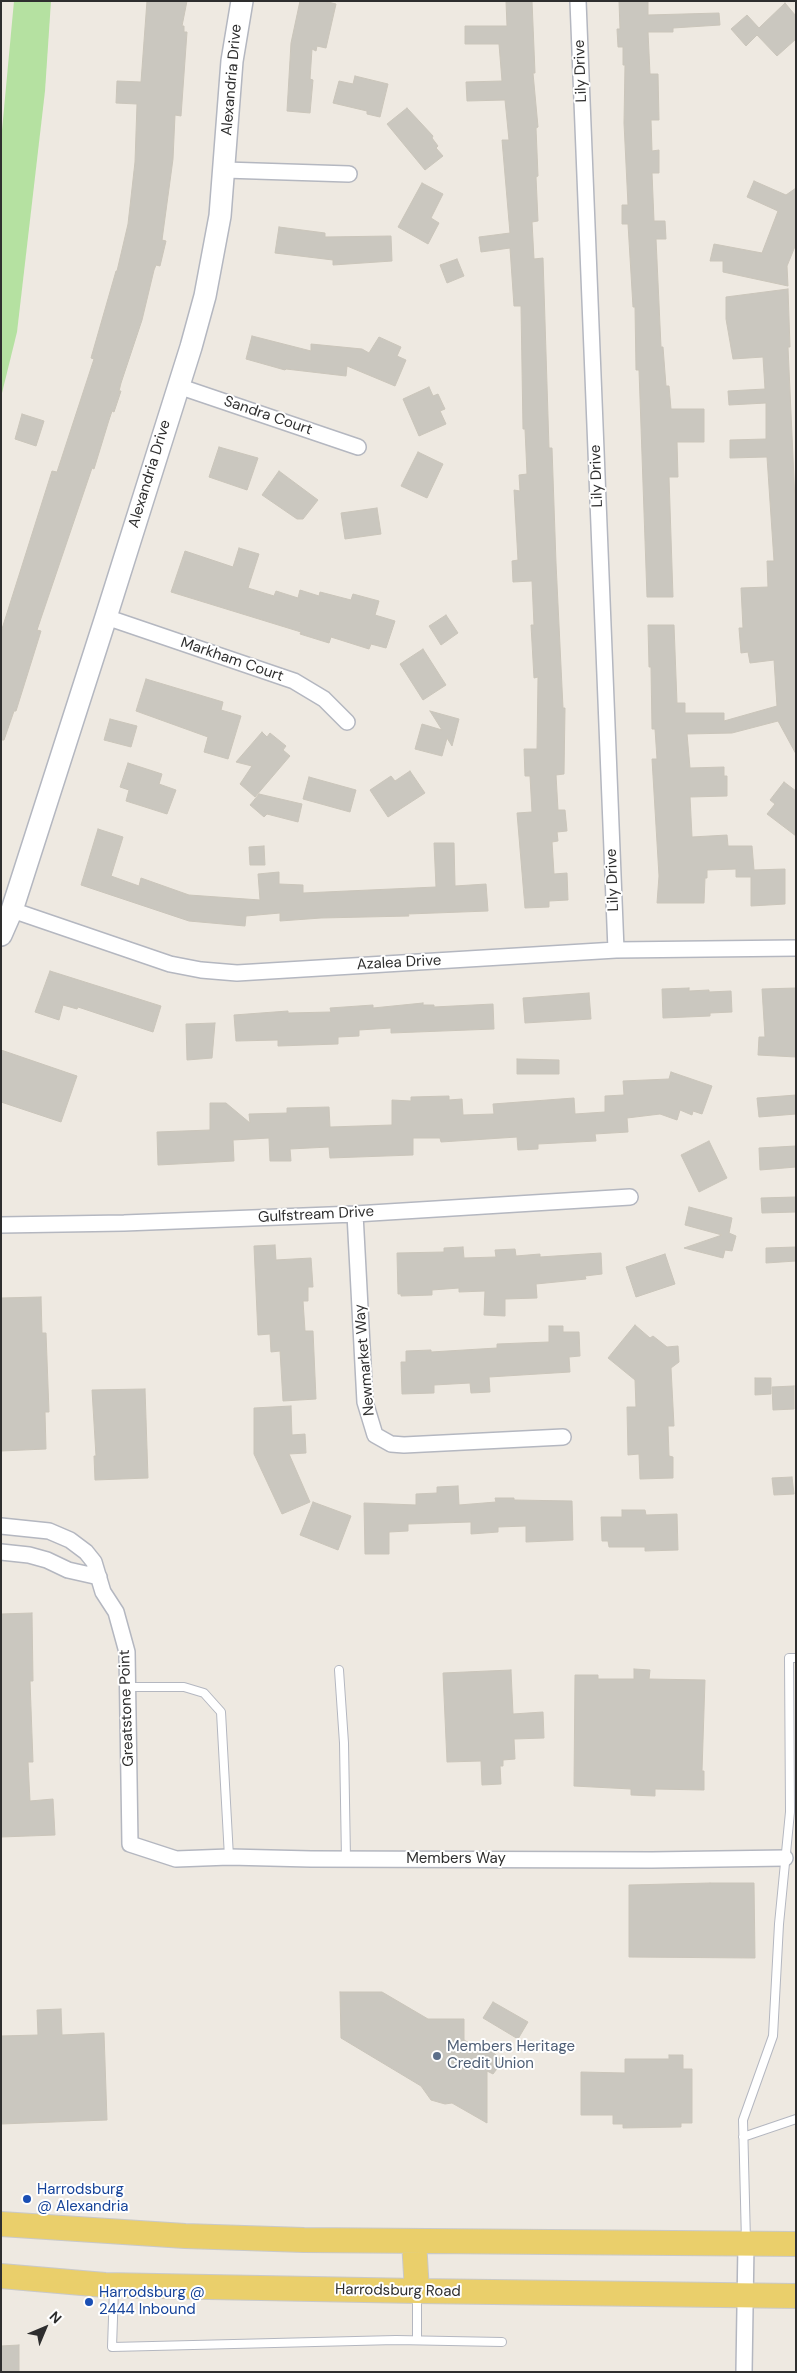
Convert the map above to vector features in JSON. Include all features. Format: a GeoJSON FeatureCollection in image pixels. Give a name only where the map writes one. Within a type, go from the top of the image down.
{"type":"FeatureCollection","features":[{"type":"Feature","properties":{"kind":"main road"},"geometry":{"type":"LineString","coordinates":[[1,2224],[185,2236],[414,2241],[796,2244]]}},
{"type":"Feature","properties":{"kind":"main road"},"geometry":{"type":"LineString","coordinates":[[414,2241],[416,2292]]}},
{"type":"Feature","properties":{"kind":"main road","name":"Harrodsburg Road"},"geometry":{"type":"LineString","coordinates":[[1,2276],[114,2285],[416,2292],[744,2297],[796,2296]]}},
{"type":"Feature","properties":{"kind":"street","name":"Alexandria Drive"},"geometry":{"type":"LineString","coordinates":[[1,935],[12,910],[198,322],[214,257],[225,170],[232,61],[242,1]]}},
{"type":"Feature","properties":{"kind":"street","name":"Lily Drive"},"geometry":{"type":"LineString","coordinates":[[578,1],[616,950]]}},
{"type":"Feature","properties":{"kind":"street"},"geometry":{"type":"LineString","coordinates":[[225,170],[349,174]]}},
{"type":"Feature","properties":{"kind":"street","name":"Sandra Court"},"geometry":{"type":"LineString","coordinates":[[178,386],[358,447]]}},
{"type":"Feature","properties":{"kind":"street","name":"Markham Court"},"geometry":{"type":"LineString","coordinates":[[106,617],[294,681],[324,699],[347,722]]}},
{"type":"Feature","properties":{"kind":"street","name":"Azalea Drive"},"geometry":{"type":"LineString","coordinates":[[12,910],[170,964],[201,970],[237,973],[616,950],[796,948]]}},
{"type":"Feature","properties":{"kind":"street","name":"Gulfstream Drive"},"geometry":{"type":"LineString","coordinates":[[1,1225],[124,1223],[355,1214],[630,1197]]}},
{"type":"Feature","properties":{"kind":"street","name":"Newmarket Way"},"geometry":{"type":"LineString","coordinates":[[355,1214],[365,1402],[368,1419],[375,1435],[391,1444],[404,1445],[563,1437]]}},
{"type":"Feature","properties":{"kind":"street","name":"Greatstone Point"},"geometry":{"type":"LineString","coordinates":[[1,1526],[49,1531],[70,1540],[86,1552],[94,1562],[103,1592],[116,1612],[127,1652],[130,1844]]}},
{"type":"Feature","properties":{"kind":"street"},"geometry":{"type":"LineString","coordinates":[[1,1552],[29,1555],[47,1560],[68,1570],[99,1577]]}},
{"type":"Feature","properties":{"kind":"street","name":"Members Way"},"geometry":{"type":"LineString","coordinates":[[130,1844],[176,1859],[229,1857],[652,1860],[785,1858]]}},
{"type":"Feature","properties":{"kind":"street"},"geometry":{"type":"LineString","coordinates":[[744,2372],[746,2244]]}},
{"type":"Feature","properties":{"kind":"lane"},"geometry":{"type":"LineString","coordinates":[[746,2244],[743,2120],[773,2036],[785,1858],[793,1812],[788,1658],[796,1658]]}},
{"type":"Feature","properties":{"kind":"lane"},"geometry":{"type":"LineString","coordinates":[[339,1670],[344,1743],[346,1859]]}},
{"type":"Feature","properties":{"kind":"lane"},"geometry":{"type":"LineString","coordinates":[[128,1687],[184,1687],[204,1693],[221,1712],[229,1857]]}},
{"type":"Feature","properties":{"kind":"lane"},"geometry":{"type":"LineString","coordinates":[[744,2137],[796,2118]]}},
{"type":"Feature","properties":{"kind":"lane"},"geometry":{"type":"LineString","coordinates":[[114,2285],[112,2347],[417,2340],[502,2342]]}},
{"type":"Feature","properties":{"kind":"lane"},"geometry":{"type":"LineString","coordinates":[[416,2292],[417,2340]]}},
{"type":"Feature","properties":{"kind":"green space"},"geometry":{"type":"Polygon","coordinates":[[[14,1],[51,1],[45,91],[17,332],[1,397],[1,141],[14,1]]]}},
{"type":"Feature","properties":{"kind":"building"},"geometry":{"type":"Polygon","coordinates":[[[147,1],[187,1],[182,26],[184,26],[184,32],[187,32],[181,116],[175,115],[173,159],[162,240],[166,241],[160,266],[156,265],[154,270],[142,320],[121,383],[119,391],[121,391],[114,412],[112,411],[94,469],[92,468],[37,630],[41,631],[16,711],[14,711],[4,740],[1,740],[1,632],[52,471],[57,472],[94,359],[91,358],[117,271],[128,224],[135,162],[137,104],[116,103],[117,81],[141,82],[147,1]]]}},
{"type":"Feature","properties":{"kind":"building"},"geometry":{"type":"Polygon","coordinates":[[[300,1],[324,1],[336,4],[326,48],[317,46],[316,51],[312,49],[310,79],[313,80],[310,113],[287,111],[291,43],[300,1]]]}},
{"type":"Feature","properties":{"kind":"building"},"geometry":{"type":"Polygon","coordinates":[[[506,1],[532,1],[535,73],[533,73],[538,127],[536,128],[538,176],[536,177],[538,221],[532,222],[534,259],[543,258],[549,448],[552,448],[563,708],[565,708],[564,774],[556,775],[558,810],[565,810],[567,831],[557,832],[558,841],[552,842],[554,874],[567,873],[568,900],[549,901],[549,907],[525,908],[517,813],[532,812],[530,776],[525,776],[524,749],[537,749],[538,677],[534,678],[531,625],[534,625],[532,581],[513,582],[512,561],[518,560],[514,490],[520,491],[519,475],[527,474],[525,429],[523,429],[521,306],[514,306],[510,248],[481,252],[479,237],[510,233],[502,140],[509,140],[505,100],[467,101],[466,82],[502,81],[499,44],[465,44],[465,26],[507,26],[506,1]]]}},
{"type":"Feature","properties":{"kind":"building"},"geometry":{"type":"Polygon","coordinates":[[[619,1],[648,1],[648,15],[719,13],[720,25],[673,28],[673,32],[648,32],[650,74],[658,74],[659,120],[651,120],[652,151],[659,150],[659,173],[652,173],[654,221],[665,221],[666,239],[656,239],[661,347],[663,347],[666,386],[669,386],[671,409],[704,409],[704,442],[677,442],[678,477],[669,477],[673,597],[647,597],[639,370],[636,370],[635,307],[633,307],[628,224],[622,224],[622,205],[628,205],[624,123],[625,65],[623,65],[623,47],[618,47],[617,29],[620,29],[619,1]]]}},
{"type":"Feature","properties":{"kind":"building"},"geometry":{"type":"Polygon","coordinates":[[[785,3],[796,16],[796,39],[777,56],[757,35],[746,46],[731,29],[747,15],[759,28],[785,3]]]}},
{"type":"Feature","properties":{"kind":"building"},"geometry":{"type":"Polygon","coordinates":[[[355,76],[388,84],[380,117],[367,114],[367,111],[333,103],[339,81],[353,84],[355,76]]]}},
{"type":"Feature","properties":{"kind":"building"},"geometry":{"type":"Polygon","coordinates":[[[407,108],[433,136],[432,138],[438,146],[436,148],[443,156],[425,170],[387,124],[407,108]]]}},
{"type":"Feature","properties":{"kind":"building"},"geometry":{"type":"Polygon","coordinates":[[[754,181],[786,195],[796,188],[796,244],[787,266],[788,286],[723,272],[723,261],[710,261],[714,244],[762,253],[778,211],[747,197],[754,181]]]}},
{"type":"Feature","properties":{"kind":"building"},"geometry":{"type":"Polygon","coordinates":[[[422,183],[443,194],[431,218],[439,223],[428,244],[398,227],[422,183]]]}},
{"type":"Feature","properties":{"kind":"building"},"geometry":{"type":"Polygon","coordinates":[[[279,227],[325,233],[325,237],[391,236],[392,261],[333,265],[333,260],[275,253],[279,227]]]}},
{"type":"Feature","properties":{"kind":"building"},"geometry":{"type":"Polygon","coordinates":[[[457,259],[464,276],[447,283],[440,265],[457,259]]]}},
{"type":"Feature","properties":{"kind":"building"},"geometry":{"type":"Polygon","coordinates":[[[788,289],[790,347],[788,347],[796,523],[796,754],[778,721],[732,733],[687,734],[690,768],[724,767],[724,776],[727,776],[727,796],[690,797],[692,837],[727,835],[728,846],[752,846],[754,870],[785,869],[785,904],[751,906],[751,877],[736,877],[736,869],[707,870],[704,903],[657,903],[659,876],[652,759],[657,759],[655,729],[652,729],[648,625],[674,625],[677,703],[685,703],[685,713],[724,713],[724,721],[777,706],[774,660],[750,663],[748,652],[741,653],[739,628],[743,628],[741,588],[768,587],[767,561],[774,561],[767,457],[730,458],[730,440],[766,439],[766,403],[729,405],[728,391],[765,389],[763,357],[733,359],[726,319],[726,297],[788,289]]]}},
{"type":"Feature","properties":{"kind":"building"},"geometry":{"type":"Polygon","coordinates":[[[252,336],[311,351],[311,344],[362,349],[369,353],[379,337],[401,347],[397,356],[406,360],[395,386],[347,366],[346,376],[285,370],[246,359],[252,336]]]}},
{"type":"Feature","properties":{"kind":"building"},"geometry":{"type":"Polygon","coordinates":[[[429,387],[433,396],[438,394],[445,409],[440,411],[446,424],[419,436],[403,399],[429,387]]]}},
{"type":"Feature","properties":{"kind":"building"},"geometry":{"type":"Polygon","coordinates":[[[22,414],[44,421],[36,446],[15,439],[22,414]]]}},
{"type":"Feature","properties":{"kind":"building"},"geometry":{"type":"Polygon","coordinates":[[[219,447],[258,458],[247,490],[209,477],[219,447]]]}},
{"type":"Feature","properties":{"kind":"building"},"geometry":{"type":"Polygon","coordinates":[[[418,452],[443,464],[427,498],[401,486],[418,452]]]}},
{"type":"Feature","properties":{"kind":"building"},"geometry":{"type":"Polygon","coordinates":[[[279,471],[318,500],[303,519],[297,519],[262,495],[279,471]]]}},
{"type":"Feature","properties":{"kind":"building"},"geometry":{"type":"Polygon","coordinates":[[[377,508],[381,534],[345,539],[341,513],[377,508]]]}},
{"type":"Feature","properties":{"kind":"building"},"geometry":{"type":"Polygon","coordinates":[[[239,548],[259,554],[248,588],[274,596],[276,591],[298,598],[300,590],[319,596],[320,592],[351,600],[353,594],[379,601],[375,615],[395,621],[386,648],[371,644],[369,649],[331,637],[329,643],[300,634],[301,632],[171,592],[185,551],[233,567],[239,548]]]}},
{"type":"Feature","properties":{"kind":"building"},"geometry":{"type":"Polygon","coordinates":[[[446,615],[458,633],[441,645],[429,626],[446,615]]]}},
{"type":"Feature","properties":{"kind":"building"},"geometry":{"type":"Polygon","coordinates":[[[423,649],[446,685],[423,700],[400,664],[423,649]]]}},
{"type":"Feature","properties":{"kind":"building"},"geometry":{"type":"Polygon","coordinates":[[[146,679],[223,702],[221,710],[241,716],[228,759],[204,752],[208,737],[136,711],[146,679]]]}},
{"type":"Feature","properties":{"kind":"building"},"geometry":{"type":"Polygon","coordinates":[[[430,711],[459,719],[452,746],[447,738],[442,756],[415,749],[422,724],[442,730],[430,711]]]}},
{"type":"Feature","properties":{"kind":"building"},"geometry":{"type":"Polygon","coordinates":[[[110,719],[137,726],[131,747],[104,740],[110,719]]]}},
{"type":"Feature","properties":{"kind":"building"},"geometry":{"type":"Polygon","coordinates":[[[262,732],[267,737],[270,733],[286,746],[283,750],[290,756],[255,797],[240,784],[252,766],[236,762],[262,732]]]}},
{"type":"Feature","properties":{"kind":"building"},"geometry":{"type":"Polygon","coordinates":[[[128,763],[162,774],[159,784],[176,790],[167,814],[126,801],[129,790],[120,787],[128,763]]]}},
{"type":"Feature","properties":{"kind":"building"},"geometry":{"type":"Polygon","coordinates":[[[410,771],[425,793],[388,817],[370,790],[391,776],[395,781],[410,771]]]}},
{"type":"Feature","properties":{"kind":"building"},"geometry":{"type":"Polygon","coordinates":[[[309,777],[356,790],[350,812],[303,799],[309,777]]]}},
{"type":"Feature","properties":{"kind":"building"},"geometry":{"type":"Polygon","coordinates":[[[784,782],[796,791],[796,836],[767,814],[775,804],[770,800],[784,782]]]}},
{"type":"Feature","properties":{"kind":"building"},"geometry":{"type":"Polygon","coordinates":[[[259,794],[302,804],[298,822],[267,814],[264,817],[250,805],[259,794]]]}},
{"type":"Feature","properties":{"kind":"building"},"geometry":{"type":"Polygon","coordinates":[[[98,829],[123,837],[111,876],[139,886],[141,878],[189,895],[260,900],[258,874],[279,872],[279,884],[303,885],[303,893],[436,887],[434,843],[454,843],[455,886],[486,884],[488,911],[280,921],[280,913],[246,916],[245,926],[189,921],[81,885],[98,829]]]}},
{"type":"Feature","properties":{"kind":"building"},"geometry":{"type":"Polygon","coordinates":[[[264,846],[265,865],[250,865],[249,847],[264,846]]]}},
{"type":"Feature","properties":{"kind":"building"},"geometry":{"type":"Polygon","coordinates":[[[50,971],[161,1006],[153,1032],[78,1007],[77,1009],[63,1005],[59,1020],[35,1012],[50,971]]]}},
{"type":"Feature","properties":{"kind":"building"},"geometry":{"type":"Polygon","coordinates":[[[689,988],[689,991],[731,991],[732,1012],[710,1013],[710,1016],[663,1018],[662,989],[689,988]]]}},
{"type":"Feature","properties":{"kind":"building"},"geometry":{"type":"Polygon","coordinates":[[[796,988],[796,1057],[758,1055],[759,1037],[765,1037],[762,989],[796,988]]]}},
{"type":"Feature","properties":{"kind":"building"},"geometry":{"type":"Polygon","coordinates":[[[589,993],[591,1019],[525,1023],[523,998],[589,993]]]}},
{"type":"Feature","properties":{"kind":"building"},"geometry":{"type":"Polygon","coordinates":[[[423,1003],[423,1005],[434,1005],[434,1007],[493,1004],[494,1029],[391,1033],[391,1028],[359,1030],[359,1036],[338,1037],[338,1044],[278,1046],[278,1040],[236,1041],[234,1015],[288,1011],[288,1013],[331,1012],[330,1008],[373,1005],[373,1008],[423,1003]]]}},
{"type":"Feature","properties":{"kind":"building"},"geometry":{"type":"Polygon","coordinates":[[[215,1023],[212,1058],[187,1060],[186,1024],[215,1023]]]}},
{"type":"Feature","properties":{"kind":"building"},"geometry":{"type":"Polygon","coordinates":[[[1,1050],[77,1076],[61,1122],[1,1102],[1,1050]]]}},
{"type":"Feature","properties":{"kind":"building"},"geometry":{"type":"Polygon","coordinates":[[[517,1059],[559,1060],[559,1074],[517,1074],[517,1059]]]}},
{"type":"Feature","properties":{"kind":"building"},"geometry":{"type":"Polygon","coordinates":[[[671,1072],[712,1086],[702,1114],[693,1111],[692,1115],[680,1110],[677,1120],[660,1114],[627,1118],[628,1132],[595,1134],[596,1141],[538,1144],[538,1149],[518,1150],[517,1137],[441,1142],[440,1138],[413,1138],[413,1155],[330,1158],[329,1147],[290,1149],[291,1161],[270,1161],[269,1138],[233,1140],[234,1161],[158,1165],[157,1132],[210,1130],[210,1103],[226,1103],[250,1123],[249,1114],[287,1113],[287,1108],[329,1107],[330,1127],[392,1125],[392,1100],[411,1101],[411,1097],[449,1096],[449,1100],[462,1099],[463,1115],[494,1114],[493,1104],[574,1098],[575,1114],[605,1112],[605,1096],[624,1095],[623,1081],[669,1079],[671,1072]]]}},
{"type":"Feature","properties":{"kind":"building"},"geometry":{"type":"Polygon","coordinates":[[[796,1095],[796,1114],[759,1117],[757,1098],[796,1095]]]}},
{"type":"Feature","properties":{"kind":"building"},"geometry":{"type":"Polygon","coordinates":[[[709,1141],[727,1178],[699,1192],[681,1155],[709,1141]]]}},
{"type":"Feature","properties":{"kind":"building"},"geometry":{"type":"Polygon","coordinates":[[[796,1146],[796,1167],[760,1170],[759,1148],[796,1146]]]}},
{"type":"Feature","properties":{"kind":"building"},"geometry":{"type":"Polygon","coordinates":[[[796,1197],[796,1212],[762,1213],[761,1198],[796,1197]]]}},
{"type":"Feature","properties":{"kind":"building"},"geometry":{"type":"Polygon","coordinates":[[[689,1207],[732,1218],[729,1233],[736,1236],[732,1251],[725,1250],[723,1258],[684,1248],[722,1235],[685,1225],[689,1207]]]}},
{"type":"Feature","properties":{"kind":"building"},"geometry":{"type":"Polygon","coordinates":[[[275,1245],[276,1260],[311,1258],[313,1287],[308,1287],[308,1301],[303,1301],[305,1331],[313,1331],[316,1399],[283,1401],[280,1351],[271,1352],[270,1334],[258,1335],[254,1246],[275,1245]]]}},
{"type":"Feature","properties":{"kind":"building"},"geometry":{"type":"Polygon","coordinates":[[[463,1247],[464,1258],[496,1257],[495,1250],[515,1249],[516,1256],[540,1254],[540,1257],[601,1253],[602,1274],[585,1276],[586,1279],[536,1284],[537,1298],[505,1299],[505,1316],[484,1315],[485,1291],[459,1292],[459,1288],[432,1290],[432,1295],[401,1296],[401,1294],[398,1294],[397,1253],[444,1252],[444,1248],[463,1247]]]}},
{"type":"Feature","properties":{"kind":"building"},"geometry":{"type":"Polygon","coordinates":[[[796,1247],[796,1261],[766,1263],[766,1248],[796,1247]]]}},
{"type":"Feature","properties":{"kind":"building"},"geometry":{"type":"Polygon","coordinates":[[[665,1254],[675,1284],[636,1297],[626,1267],[665,1254]]]}},
{"type":"Feature","properties":{"kind":"building"},"geometry":{"type":"Polygon","coordinates":[[[41,1297],[42,1333],[46,1333],[49,1412],[45,1412],[46,1449],[1,1451],[1,1298],[41,1297]]]}},
{"type":"Feature","properties":{"kind":"building"},"geometry":{"type":"Polygon","coordinates":[[[635,1325],[650,1338],[653,1336],[667,1347],[678,1346],[679,1362],[671,1368],[674,1426],[668,1426],[669,1456],[673,1457],[673,1478],[640,1479],[639,1454],[628,1455],[627,1407],[636,1407],[635,1380],[608,1358],[635,1325]]]}},
{"type":"Feature","properties":{"kind":"building"},"geometry":{"type":"Polygon","coordinates":[[[549,1326],[563,1326],[563,1332],[579,1332],[580,1356],[569,1357],[570,1372],[489,1377],[490,1392],[471,1393],[470,1383],[434,1385],[434,1393],[402,1394],[401,1362],[406,1362],[406,1351],[431,1350],[431,1352],[497,1348],[497,1344],[549,1342],[549,1326]]]}},
{"type":"Feature","properties":{"kind":"building"},"geometry":{"type":"Polygon","coordinates":[[[755,1378],[771,1378],[771,1394],[755,1395],[755,1378]]]}},
{"type":"Feature","properties":{"kind":"building"},"geometry":{"type":"Polygon","coordinates":[[[794,1386],[794,1409],[773,1410],[772,1387],[794,1386]]]}},
{"type":"Feature","properties":{"kind":"building"},"geometry":{"type":"Polygon","coordinates":[[[145,1389],[148,1478],[95,1480],[94,1456],[96,1456],[92,1390],[145,1389]]]}},
{"type":"Feature","properties":{"kind":"building"},"geometry":{"type":"Polygon","coordinates":[[[291,1406],[292,1435],[305,1434],[306,1453],[289,1454],[310,1502],[282,1514],[254,1454],[254,1408],[291,1406]]]}},
{"type":"Feature","properties":{"kind":"building"},"geometry":{"type":"Polygon","coordinates":[[[792,1477],[794,1494],[774,1495],[772,1478],[792,1477]]]}},
{"type":"Feature","properties":{"kind":"building"},"geometry":{"type":"Polygon","coordinates":[[[458,1486],[459,1505],[496,1502],[495,1498],[572,1501],[573,1540],[526,1542],[526,1526],[498,1527],[498,1532],[471,1534],[471,1522],[408,1524],[408,1531],[389,1532],[389,1554],[365,1554],[364,1503],[416,1505],[416,1494],[437,1493],[437,1487],[458,1486]]]}},
{"type":"Feature","properties":{"kind":"building"},"geometry":{"type":"Polygon","coordinates":[[[313,1502],[351,1516],[338,1550],[300,1535],[313,1502]]]}},
{"type":"Feature","properties":{"kind":"building"},"geometry":{"type":"Polygon","coordinates":[[[622,1510],[645,1510],[646,1515],[677,1514],[678,1550],[645,1551],[645,1547],[609,1547],[608,1541],[602,1541],[601,1517],[622,1517],[622,1510]]]}},
{"type":"Feature","properties":{"kind":"building"},"geometry":{"type":"Polygon","coordinates":[[[32,1613],[33,1681],[30,1681],[33,1762],[28,1762],[30,1801],[53,1799],[55,1835],[1,1837],[1,1614],[32,1613]]]}},
{"type":"Feature","properties":{"kind":"building"},"geometry":{"type":"Polygon","coordinates":[[[634,1669],[650,1670],[649,1679],[705,1680],[702,1771],[704,1771],[704,1790],[655,1789],[655,1796],[631,1795],[631,1789],[574,1786],[575,1675],[598,1675],[598,1679],[634,1679],[634,1669]]]}},
{"type":"Feature","properties":{"kind":"building"},"geometry":{"type":"Polygon","coordinates":[[[511,1670],[513,1714],[543,1712],[544,1738],[514,1739],[515,1759],[503,1760],[503,1766],[500,1766],[501,1784],[482,1785],[481,1761],[447,1762],[443,1673],[511,1670]]]}},
{"type":"Feature","properties":{"kind":"building"},"geometry":{"type":"Polygon","coordinates":[[[754,1883],[755,1958],[629,1957],[629,1885],[754,1883]]]}},
{"type":"Feature","properties":{"kind":"building","name":"Members Heritage Credit Union"},"geometry":{"type":"Polygon","coordinates":[[[340,1992],[382,1992],[428,2019],[464,2019],[464,2040],[488,2053],[490,2050],[503,2061],[493,2074],[487,2071],[487,2123],[452,2103],[445,2104],[431,2100],[421,2086],[341,2038],[340,1992]]]}},
{"type":"Feature","properties":{"kind":"building"},"geometry":{"type":"Polygon","coordinates":[[[493,2002],[528,2022],[518,2039],[483,2018],[493,2002]]]}},
{"type":"Feature","properties":{"kind":"building"},"geometry":{"type":"Polygon","coordinates":[[[61,2009],[62,2035],[104,2033],[107,2120],[1,2124],[1,2036],[38,2035],[37,2010],[61,2009]]]}},
{"type":"Feature","properties":{"kind":"building"},"geometry":{"type":"Polygon","coordinates":[[[669,2055],[683,2055],[683,2069],[692,2069],[692,2123],[681,2123],[681,2127],[623,2128],[623,2124],[613,2124],[613,2115],[581,2115],[581,2072],[625,2073],[625,2059],[669,2059],[669,2055]]]}},
{"type":"Feature","properties":{"kind":"building"},"geometry":{"type":"Polygon","coordinates":[[[19,2345],[19,2372],[1,2372],[1,2346],[19,2345]]]}},
{"type":"Feature","properties":{"kind":"place","name":"Members Heritage Credit Union"},"geometry":{"type":"Point","coordinates":[437,2056]}},
{"type":"Feature","properties":{"kind":"place","name":"Harrodsburg @ Alexandria"},"geometry":{"type":"Point","coordinates":[27,2199]}},
{"type":"Feature","properties":{"kind":"place","name":"Harrodsburg @ 2444 Inbound"},"geometry":{"type":"Point","coordinates":[89,2302]}}]}
